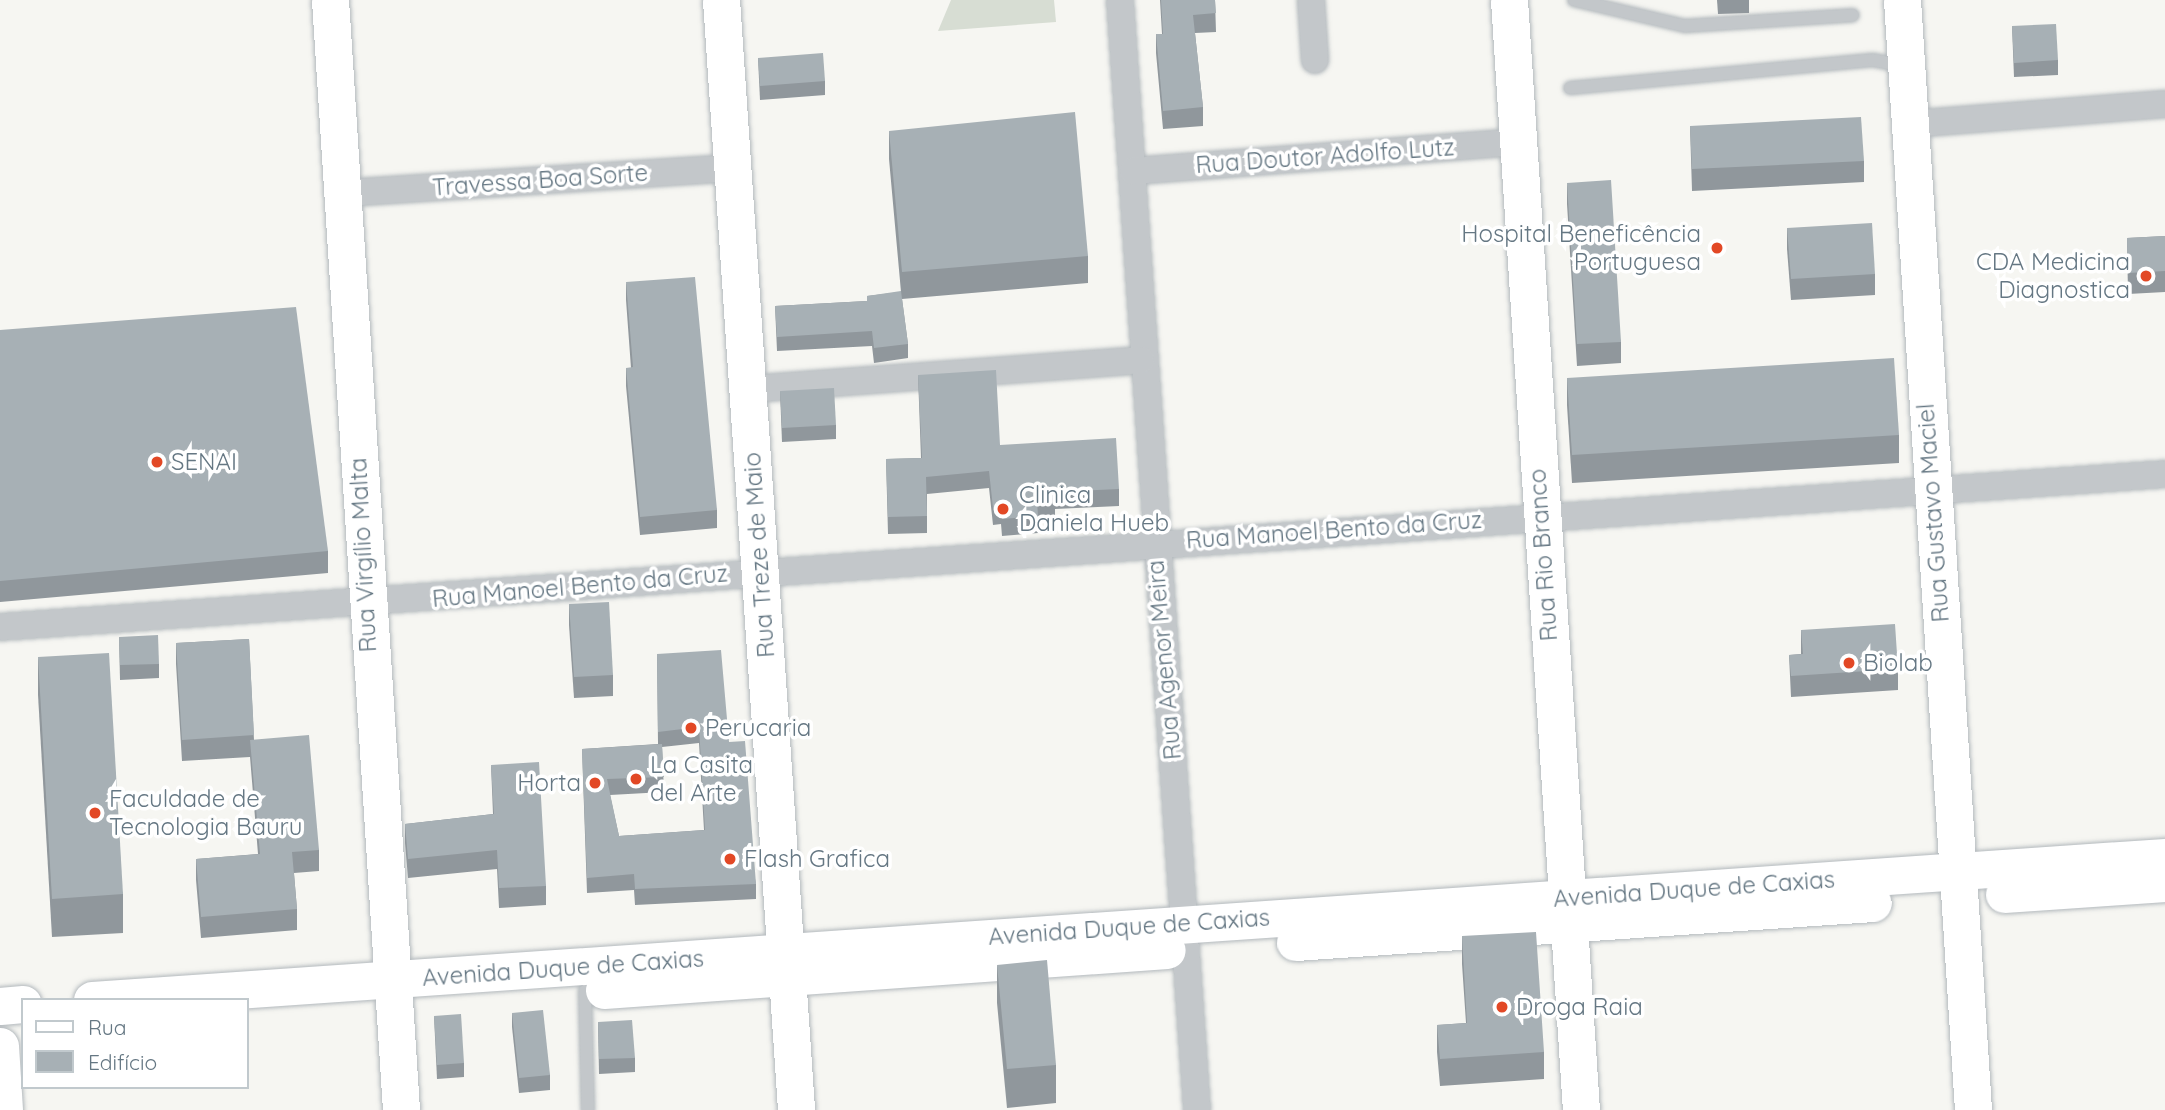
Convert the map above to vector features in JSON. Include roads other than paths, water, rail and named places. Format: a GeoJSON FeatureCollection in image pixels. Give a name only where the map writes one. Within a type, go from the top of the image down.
{"type":"FeatureCollection","features":[{"type":"Feature","properties":{"kind":"street","name":"Rua Virgílio Malta"},"geometry":{"type":"LineString","coordinates":[[330,0],[346,193],[365,604],[401,1110]]}},
{"type":"Feature","properties":{"kind":"street","name":"Rua Treze de Maio"},"geometry":{"type":"LineString","coordinates":[[721,0],[735,168],[796,1110]]}},
{"type":"Feature","properties":{"kind":"street","name":"Rua Agenor Meira"},"geometry":{"type":"LineString","coordinates":[[1120,0],[1133,171],[1141,360],[1198,1110]]}},
{"type":"Feature","properties":{"kind":"street"},"geometry":{"type":"LineString","coordinates":[[1311,0],[1315,60]]}},
{"type":"Feature","properties":{"kind":"street","name":"Rua Rio Branco"},"geometry":{"type":"LineString","coordinates":[[1508,0],[1581,1110]]}},
{"type":"Feature","properties":{"kind":"street","name":"Rua Gustavo Maciel"},"geometry":{"type":"LineString","coordinates":[[1902,0],[1930,488],[1973,1110]]}},
{"type":"Feature","properties":{"kind":"street"},"geometry":{"type":"LineString","coordinates":[[1911,124],[2165,104]]}},
{"type":"Feature","properties":{"kind":"street","name":"Rua Doutor Adolfo Lutz"},"geometry":{"type":"LineString","coordinates":[[1133,171],[1517,142]]}},
{"type":"Feature","properties":{"kind":"street","name":"Travessa Boa Sorte"},"geometry":{"type":"LineString","coordinates":[[346,193],[735,168]]}},
{"type":"Feature","properties":{"kind":"street"},"geometry":{"type":"LineString","coordinates":[[749,388],[1141,360]]}},
{"type":"Feature","properties":{"kind":"street","name":"Rua Manoel Bento da Cruz"},"geometry":{"type":"LineString","coordinates":[[0,627],[365,604],[760,571],[1540,515],[2165,474]]}},
{"type":"Feature","properties":{"kind":"street","name":"Avenida Duque de Caxias"},"geometry":{"type":"LineString","coordinates":[[1959,884],[2165,856]]}},
{"type":"Feature","properties":{"kind":"street","name":"Avenida Duque de Caxias"},"geometry":{"type":"LineString","coordinates":[[248,1014],[394,991],[1186,936],[1959,884],[2165,883]]}},
{"type":"Feature","properties":{"kind":"street","name":"Avenida Duque de Caxias"},"geometry":{"type":"LineString","coordinates":[[159,998],[394,991],[584,991],[787,965]]}},
{"type":"Feature","properties":{"kind":"street"},"geometry":{"type":"LineString","coordinates":[[0,1006],[21,1004]]}},
{"type":"Feature","properties":{"kind":"street"},"geometry":{"type":"LineString","coordinates":[[0,1033],[21,1031]]}},
{"type":"Feature","properties":{"kind":"street"},"geometry":{"type":"LineString","coordinates":[[0,1046],[4,1110]]}},
{"type":"Feature","properties":{"kind":"lane"},"geometry":{"type":"LineString","coordinates":[[1574,0],[1685,26],[1853,15]]}},
{"type":"Feature","properties":{"kind":"lane"},"geometry":{"type":"LineString","coordinates":[[1570,88],[1873,60],[1907,66]]}},
{"type":"Feature","properties":{"kind":"lane"},"geometry":{"type":"LineString","coordinates":[[584,991],[588,1110]]}},
{"type":"Feature","properties":{"kind":"place","name":"Hospital Beneficência Portuguesa"},"geometry":{"type":"Point","coordinates":[1717,248]}},
{"type":"Feature","properties":{"kind":"place","name":"CDA Medicina Diagnostica"},"geometry":{"type":"Point","coordinates":[2146,276]}},
{"type":"Feature","properties":{"kind":"place","name":"SENAI"},"geometry":{"type":"Point","coordinates":[157,462]}},
{"type":"Feature","properties":{"kind":"place","name":"Clinica Daniela Hueb"},"geometry":{"type":"Point","coordinates":[1003,509]}},
{"type":"Feature","properties":{"kind":"place","name":"Biolab"},"geometry":{"type":"Point","coordinates":[1849,663]}},
{"type":"Feature","properties":{"kind":"place","name":"Perucaria"},"geometry":{"type":"Point","coordinates":[691,728]}},
{"type":"Feature","properties":{"kind":"place","name":"La Casita del Arte"},"geometry":{"type":"Point","coordinates":[636,779]}},
{"type":"Feature","properties":{"kind":"place","name":"Horta"},"geometry":{"type":"Point","coordinates":[595,783]}},
{"type":"Feature","properties":{"kind":"place","name":"Faculdade de Tecnologia Bauru"},"geometry":{"type":"Point","coordinates":[95,813]}},
{"type":"Feature","properties":{"kind":"place","name":"Flash Grafica"},"geometry":{"type":"Point","coordinates":[730,859]}},
{"type":"Feature","properties":{"kind":"place","name":"Droga Raia"},"geometry":{"type":"Point","coordinates":[1502,1007]}}]}
